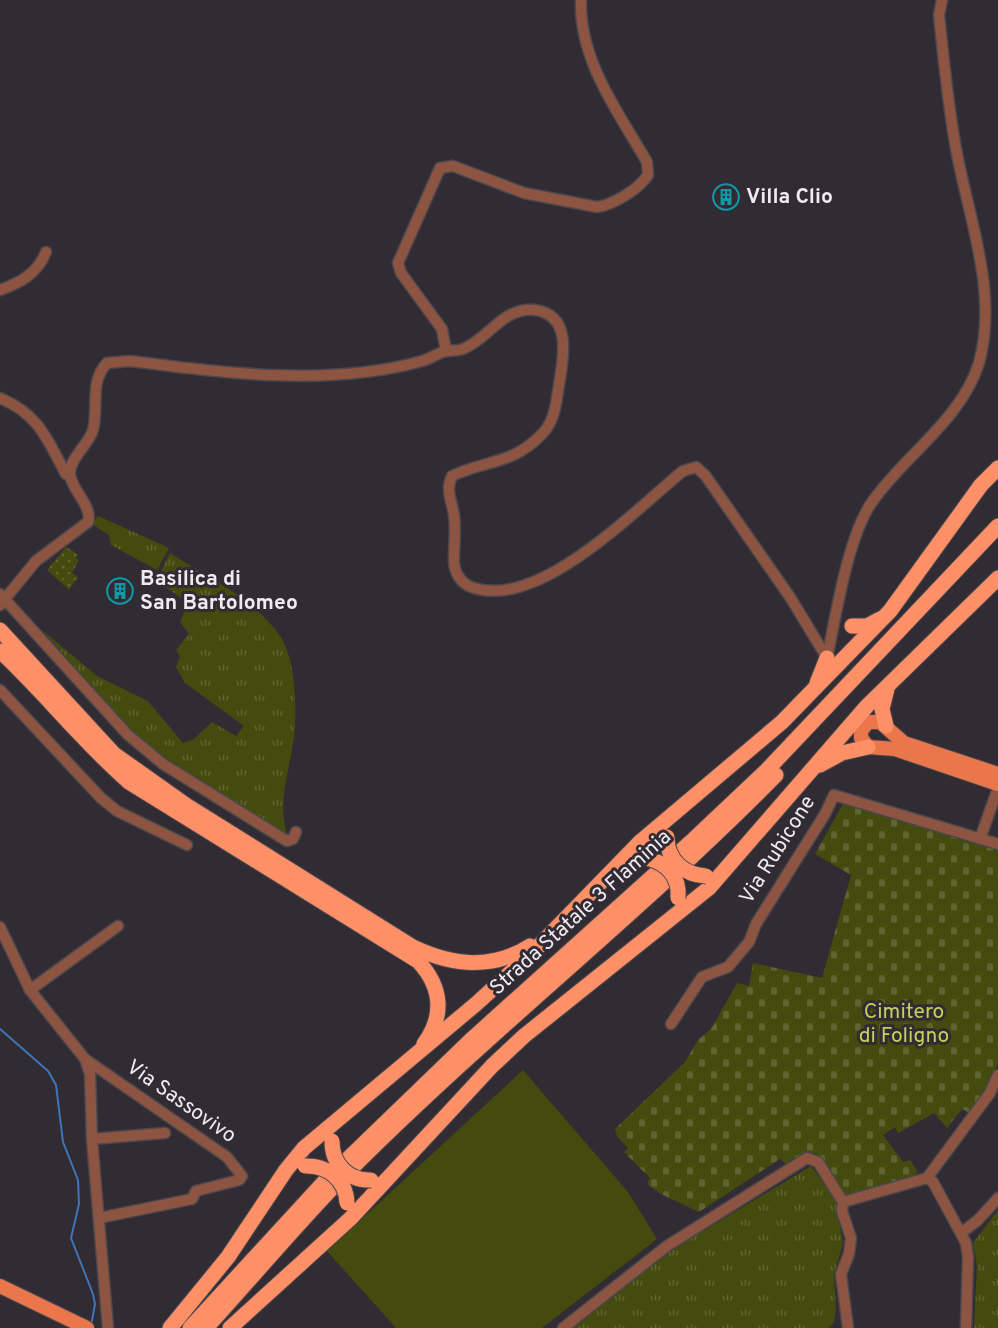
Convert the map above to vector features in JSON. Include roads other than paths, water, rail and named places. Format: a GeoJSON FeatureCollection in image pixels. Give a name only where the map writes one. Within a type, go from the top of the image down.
{"type":"FeatureCollection","features":[{"type":"Feature","properties":{"kind":"highway"},"geometry":{"type":"LineString","coordinates":[[170,1328],[228,1257],[304,1148],[476,1004],[533,952],[546,936],[616,869],[640,842],[725,773],[810,695],[890,611],[969,502],[998,468]]}},
{"type":"Feature","properties":{"kind":"highway"},"geometry":{"type":"LineString","coordinates":[[969,502],[987,488],[998,488]]}},
{"type":"Feature","properties":{"kind":"highway","name":"Strada Statale 3 Flaminia"},"geometry":{"type":"LineString","coordinates":[[190,1328],[325,1181],[474,1038],[766,771],[998,526]]}},
{"type":"Feature","properties":{"kind":"highway","name":"Strada Statale 3 Flaminia"},"geometry":{"type":"LineString","coordinates":[[206,1328],[334,1186],[483,1046],[704,848],[843,707],[998,541]]}},
{"type":"Feature","properties":{"kind":"highway"},"geometry":{"type":"LineString","coordinates":[[230,1328],[326,1241],[399,1167],[492,1066],[524,1036],[672,920],[722,874],[805,777],[889,685],[998,578]]}},
{"type":"Feature","properties":{"kind":"highway"},"geometry":{"type":"LineString","coordinates":[[852,626],[867,626],[890,611]]}},
{"type":"Feature","properties":{"kind":"highway"},"geometry":{"type":"LineString","coordinates":[[0,630],[75,713],[123,760],[186,805],[413,947],[436,958],[464,964],[493,962],[514,956],[546,936]]}},
{"type":"Feature","properties":{"kind":"highway"},"geometry":{"type":"LineString","coordinates":[[0,651],[27,677],[94,752],[129,782],[418,961],[428,972],[438,994],[439,1016],[432,1032],[417,1053]]}},
{"type":"Feature","properties":{"kind":"highway"},"geometry":{"type":"LineString","coordinates":[[810,695],[822,673],[826,658]]}},
{"type":"Feature","properties":{"kind":"highway"},"geometry":{"type":"LineString","coordinates":[[886,726],[882,710],[889,685]]}},
{"type":"Feature","properties":{"kind":"highway"},"geometry":{"type":"LineString","coordinates":[[805,777],[833,757],[868,747]]}},
{"type":"Feature","properties":{"kind":"highway"},"geometry":{"type":"LineString","coordinates":[[671,817],[667,837],[669,852],[675,862],[690,873],[706,876],[722,874]]}},
{"type":"Feature","properties":{"kind":"highway"},"geometry":{"type":"LineString","coordinates":[[616,869],[627,861],[647,858],[670,870],[677,883],[678,898],[672,920]]}},
{"type":"Feature","properties":{"kind":"highway"},"geometry":{"type":"LineString","coordinates":[[344,1116],[333,1132],[332,1141],[333,1155],[343,1170],[357,1179],[371,1180],[399,1167]]}},
{"type":"Feature","properties":{"kind":"highway"},"geometry":{"type":"LineString","coordinates":[[278,1183],[290,1172],[305,1166],[331,1172],[342,1184],[347,1203],[345,1214],[326,1241]]}},
{"type":"Feature","properties":{"kind":"main road"},"geometry":{"type":"LineString","coordinates":[[998,774],[908,744],[876,721],[863,726],[861,737],[868,747],[893,749],[998,786]]}},
{"type":"Feature","properties":{"kind":"main road"},"geometry":{"type":"LineString","coordinates":[[0,1286],[79,1326]]}},
{"type":"Feature","properties":{"kind":"street"},"geometry":{"type":"LineString","coordinates":[[446,351],[442,329],[401,273],[398,263],[440,168],[453,166],[524,194],[587,207],[600,207],[609,203],[639,185],[648,175],[647,162],[600,81],[588,50],[580,23],[581,0]]}},
{"type":"Feature","properties":{"kind":"street"},"geometry":{"type":"LineString","coordinates":[[826,658],[838,601],[860,528],[870,504],[957,406],[975,374],[984,346],[987,314],[986,284],[955,139],[939,15],[942,0]]}},
{"type":"Feature","properties":{"kind":"street"},"geometry":{"type":"LineString","coordinates":[[0,290],[17,284],[32,273],[42,262],[46,252]]}},
{"type":"Feature","properties":{"kind":"street"},"geometry":{"type":"LineString","coordinates":[[296,832],[293,839],[287,841],[147,752],[108,715],[2,600],[36,561],[88,522],[88,514],[70,475],[71,467],[94,428],[97,378],[107,363],[130,361],[275,376],[370,371],[422,361],[446,351],[468,347],[504,318],[529,310],[544,313],[554,320],[560,329],[565,345],[553,416],[541,436],[504,461],[459,472],[452,476],[449,482],[455,531],[453,563],[460,579],[467,585],[494,592],[507,591],[556,572],[577,559],[683,471],[696,467],[705,476],[790,597],[826,658]]}},
{"type":"Feature","properties":{"kind":"street"},"geometry":{"type":"LineString","coordinates":[[0,398],[35,421],[46,435],[66,474],[70,475]]}},
{"type":"Feature","properties":{"kind":"street"},"geometry":{"type":"LineString","coordinates":[[838,601],[843,617],[852,626]]}},
{"type":"Feature","properties":{"kind":"street"},"geometry":{"type":"LineString","coordinates":[[831,639],[840,629],[852,626]]}},
{"type":"Feature","properties":{"kind":"street"},"geometry":{"type":"LineString","coordinates":[[0,690],[109,805],[187,845]]}},
{"type":"Feature","properties":{"kind":"street"},"geometry":{"type":"LineString","coordinates":[[980,838],[998,786]]}},
{"type":"Feature","properties":{"kind":"street","name":"Via Rubicone"},"geometry":{"type":"LineString","coordinates":[[671,1024],[702,977],[729,967],[749,942],[756,924],[825,814],[834,795],[998,844]]}},
{"type":"Feature","properties":{"kind":"street"},"geometry":{"type":"LineString","coordinates":[[30,990],[118,926]]}},
{"type":"Feature","properties":{"kind":"street","name":"Via Sassovivo"},"geometry":{"type":"LineString","coordinates":[[0,927],[30,990],[86,1059],[227,1157],[242,1176],[239,1179],[196,1191],[192,1199],[99,1218]]}},
{"type":"Feature","properties":{"kind":"street","name":"Via Sassovivo"},"geometry":{"type":"LineString","coordinates":[[86,1059],[90,1074],[92,1139],[108,1328]]}},
{"type":"Feature","properties":{"kind":"street"},"geometry":{"type":"LineString","coordinates":[[843,1202],[927,1178],[990,1093],[998,1075]]}},
{"type":"Feature","properties":{"kind":"street","name":"Via Sassovivo"},"geometry":{"type":"LineString","coordinates":[[92,1139],[165,1134]]}},
{"type":"Feature","properties":{"kind":"street"},"geometry":{"type":"LineString","coordinates":[[563,1328],[667,1246],[807,1158],[818,1162],[843,1202],[842,1211],[851,1238],[849,1254],[841,1274],[848,1328]]}},
{"type":"Feature","properties":{"kind":"street"},"geometry":{"type":"LineString","coordinates":[[927,1178],[933,1182],[966,1243],[968,1257],[966,1328]]}},
{"type":"Feature","properties":{"kind":"street"},"geometry":{"type":"LineString","coordinates":[[961,1233],[978,1220],[998,1198]]}},
{"type":"Feature","properties":{"kind":"street"},"geometry":{"type":"LineString","coordinates":[[966,1243],[978,1220]]}},
{"type":"Feature","properties":{"kind":"waterway"},"geometry":{"type":"LineString","coordinates":[[0,1029],[48,1071],[56,1085],[63,1142],[78,1180],[79,1204],[71,1238],[93,1294],[95,1304],[91,1326]]}},
{"type":"Feature","properties":{"kind":"place","name":"Villa Clio"},"geometry":{"type":"Point","coordinates":[726,197]}},
{"type":"Feature","properties":{"kind":"place","name":"Basilica di San Bartolomeo"},"geometry":{"type":"Point","coordinates":[120,591]}},
{"type":"Feature","properties":{"kind":"park label","name":"Cimitero di Foligno"},"geometry":{"type":"Point","coordinates":[904,1024]}}]}
